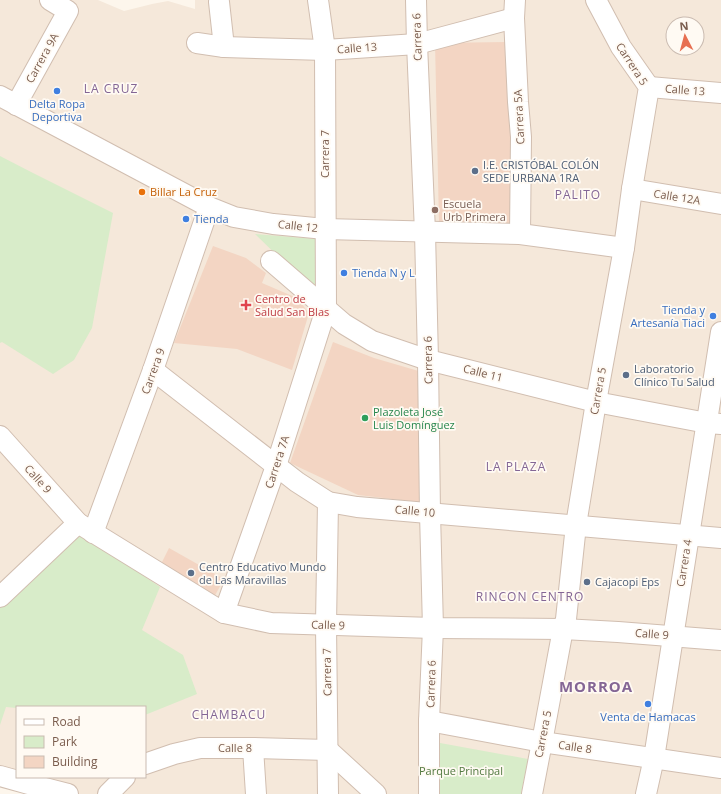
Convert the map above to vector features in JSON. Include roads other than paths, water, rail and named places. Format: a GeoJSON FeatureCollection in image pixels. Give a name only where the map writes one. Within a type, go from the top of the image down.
{"type":"FeatureCollection","features":[{"type":"Feature","properties":{"kind":"street","name":"Carrera 9A"},"geometry":{"type":"LineString","coordinates":[[8,100],[68,11],[50,0]]}},
{"type":"Feature","properties":{"kind":"street","name":"Carrera 7"},"geometry":{"type":"LineString","coordinates":[[318,0],[325,50],[326,309]]}},
{"type":"Feature","properties":{"kind":"street","name":"Carrera 6"},"geometry":{"type":"LineString","coordinates":[[416,0],[425,232],[433,628],[429,721],[429,794]]}},
{"type":"Feature","properties":{"kind":"street","name":"Carrera 5"},"geometry":{"type":"LineString","coordinates":[[532,794],[566,619],[576,525],[596,402],[624,248],[648,87],[621,47],[596,0]]}},
{"type":"Feature","properties":{"kind":"street"},"geometry":{"type":"LineString","coordinates":[[219,2],[224,47]]}},
{"type":"Feature","properties":{"kind":"street","name":"Calle 13"},"geometry":{"type":"LineString","coordinates":[[197,43],[224,47],[325,50],[417,44],[515,9]]}},
{"type":"Feature","properties":{"kind":"street","name":"Carrera 5A"},"geometry":{"type":"LineString","coordinates":[[515,9],[518,102],[521,136],[520,234]]}},
{"type":"Feature","properties":{"kind":"street","name":"Calle 13"},"geometry":{"type":"LineString","coordinates":[[648,87],[721,93]]}},
{"type":"Feature","properties":{"kind":"street","name":"Calle 12"},"geometry":{"type":"LineString","coordinates":[[8,100],[209,207],[234,217],[273,224],[326,229],[520,234],[624,248]]}},
{"type":"Feature","properties":{"kind":"street","name":"Calle 12A"},"geometry":{"type":"LineString","coordinates":[[632,189],[721,204]]}},
{"type":"Feature","properties":{"kind":"street","name":"Carrera 9"},"geometry":{"type":"LineString","coordinates":[[0,597],[86,528],[153,370],[209,207]]}},
{"type":"Feature","properties":{"kind":"street","name":"Calle 11"},"geometry":{"type":"LineString","coordinates":[[271,261],[344,324],[372,340],[428,360],[596,402],[714,423]]}},
{"type":"Feature","properties":{"kind":"street","name":"Carrera 7A"},"geometry":{"type":"LineString","coordinates":[[224,613],[276,466],[326,309]]}},
{"type":"Feature","properties":{"kind":"street","name":"Carrera 4"},"geometry":{"type":"LineString","coordinates":[[646,794],[654,758],[689,535],[714,423],[721,332]]}},
{"type":"Feature","properties":{"kind":"street","name":"Calle 10"},"geometry":{"type":"LineString","coordinates":[[153,370],[297,482],[328,502],[430,513],[721,538]]}},
{"type":"Feature","properties":{"kind":"street","name":"Calle 9"},"geometry":{"type":"LineString","coordinates":[[0,436],[86,528],[224,613],[271,623],[433,628],[563,629],[721,640]]}},
{"type":"Feature","properties":{"kind":"street","name":"Carrera 7"},"geometry":{"type":"LineString","coordinates":[[328,502],[326,625],[328,794]]}},
{"type":"Feature","properties":{"kind":"street","name":"Calle 8"},"geometry":{"type":"LineString","coordinates":[[429,721],[542,742],[721,768]]}},
{"type":"Feature","properties":{"kind":"street","name":"Calle 8"},"geometry":{"type":"LineString","coordinates":[[146,764],[174,754],[200,748],[328,750]]}},
{"type":"Feature","properties":{"kind":"street"},"geometry":{"type":"LineString","coordinates":[[253,748],[256,794]]}},
{"type":"Feature","properties":{"kind":"street"},"geometry":{"type":"LineString","coordinates":[[328,750],[376,794]]}},
{"type":"Feature","properties":{"kind":"street"},"geometry":{"type":"LineString","coordinates":[[0,776],[68,794]]}},
{"type":"Feature","properties":{"kind":"street"},"geometry":{"type":"LineString","coordinates":[[108,794],[124,778]]}},
{"type":"Feature","properties":{"kind":"place","name":"Delta Ropa Deportiva"},"geometry":{"type":"Point","coordinates":[57,91]}},
{"type":"Feature","properties":{"kind":"place","name":"I.E. CRISTÓBAL COLÓN SEDE URBANA 1RA"},"geometry":{"type":"Point","coordinates":[475,171]}},
{"type":"Feature","properties":{"kind":"place","name":"Billar La Cruz"},"geometry":{"type":"Point","coordinates":[142,192]}},
{"type":"Feature","properties":{"kind":"place","name":"Escuela Urb Primera"},"geometry":{"type":"Point","coordinates":[435,210]}},
{"type":"Feature","properties":{"kind":"place","name":"Tienda"},"geometry":{"type":"Point","coordinates":[186,219]}},
{"type":"Feature","properties":{"kind":"place","name":"Tienda N y L"},"geometry":{"type":"Point","coordinates":[344,273]}},
{"type":"Feature","properties":{"kind":"place","name":"Centro de Salud San Blas"},"geometry":{"type":"Point","coordinates":[246,305]}},
{"type":"Feature","properties":{"kind":"place","name":"Tienda y Artesanía Tiaci"},"geometry":{"type":"Point","coordinates":[713,316]}},
{"type":"Feature","properties":{"kind":"place","name":"Laboratorio Clínico Tu Salud"},"geometry":{"type":"Point","coordinates":[626,375]}},
{"type":"Feature","properties":{"kind":"place","name":"Plazoleta José Luis Domínguez"},"geometry":{"type":"Point","coordinates":[365,418]}},
{"type":"Feature","properties":{"kind":"place","name":"Centro Educativo Mundo de Las Maravillas"},"geometry":{"type":"Point","coordinates":[191,573]}},
{"type":"Feature","properties":{"kind":"place","name":"Cajacopi Eps"},"geometry":{"type":"Point","coordinates":[587,582]}},
{"type":"Feature","properties":{"kind":"place","name":"Venta de Hamacas"},"geometry":{"type":"Point","coordinates":[648,704]}},
{"type":"Feature","properties":{"kind":"district","name":"LA CRUZ"},"geometry":{"type":"Point","coordinates":[111,89]}},
{"type":"Feature","properties":{"kind":"district","name":"PALITO"},"geometry":{"type":"Point","coordinates":[578,195]}},
{"type":"Feature","properties":{"kind":"district","name":"LA PLAZA"},"geometry":{"type":"Point","coordinates":[516,467]}},
{"type":"Feature","properties":{"kind":"district","name":"RINCON CENTRO"},"geometry":{"type":"Point","coordinates":[530,597]}},
{"type":"Feature","properties":{"kind":"district","name":"MORROA"},"geometry":{"type":"Point","coordinates":[596,687]}},
{"type":"Feature","properties":{"kind":"district","name":"CHAMBACU"},"geometry":{"type":"Point","coordinates":[229,715]}},
{"type":"Feature","properties":{"kind":"park label","name":"Parque Principal"},"geometry":{"type":"Point","coordinates":[461,771]}}]}
